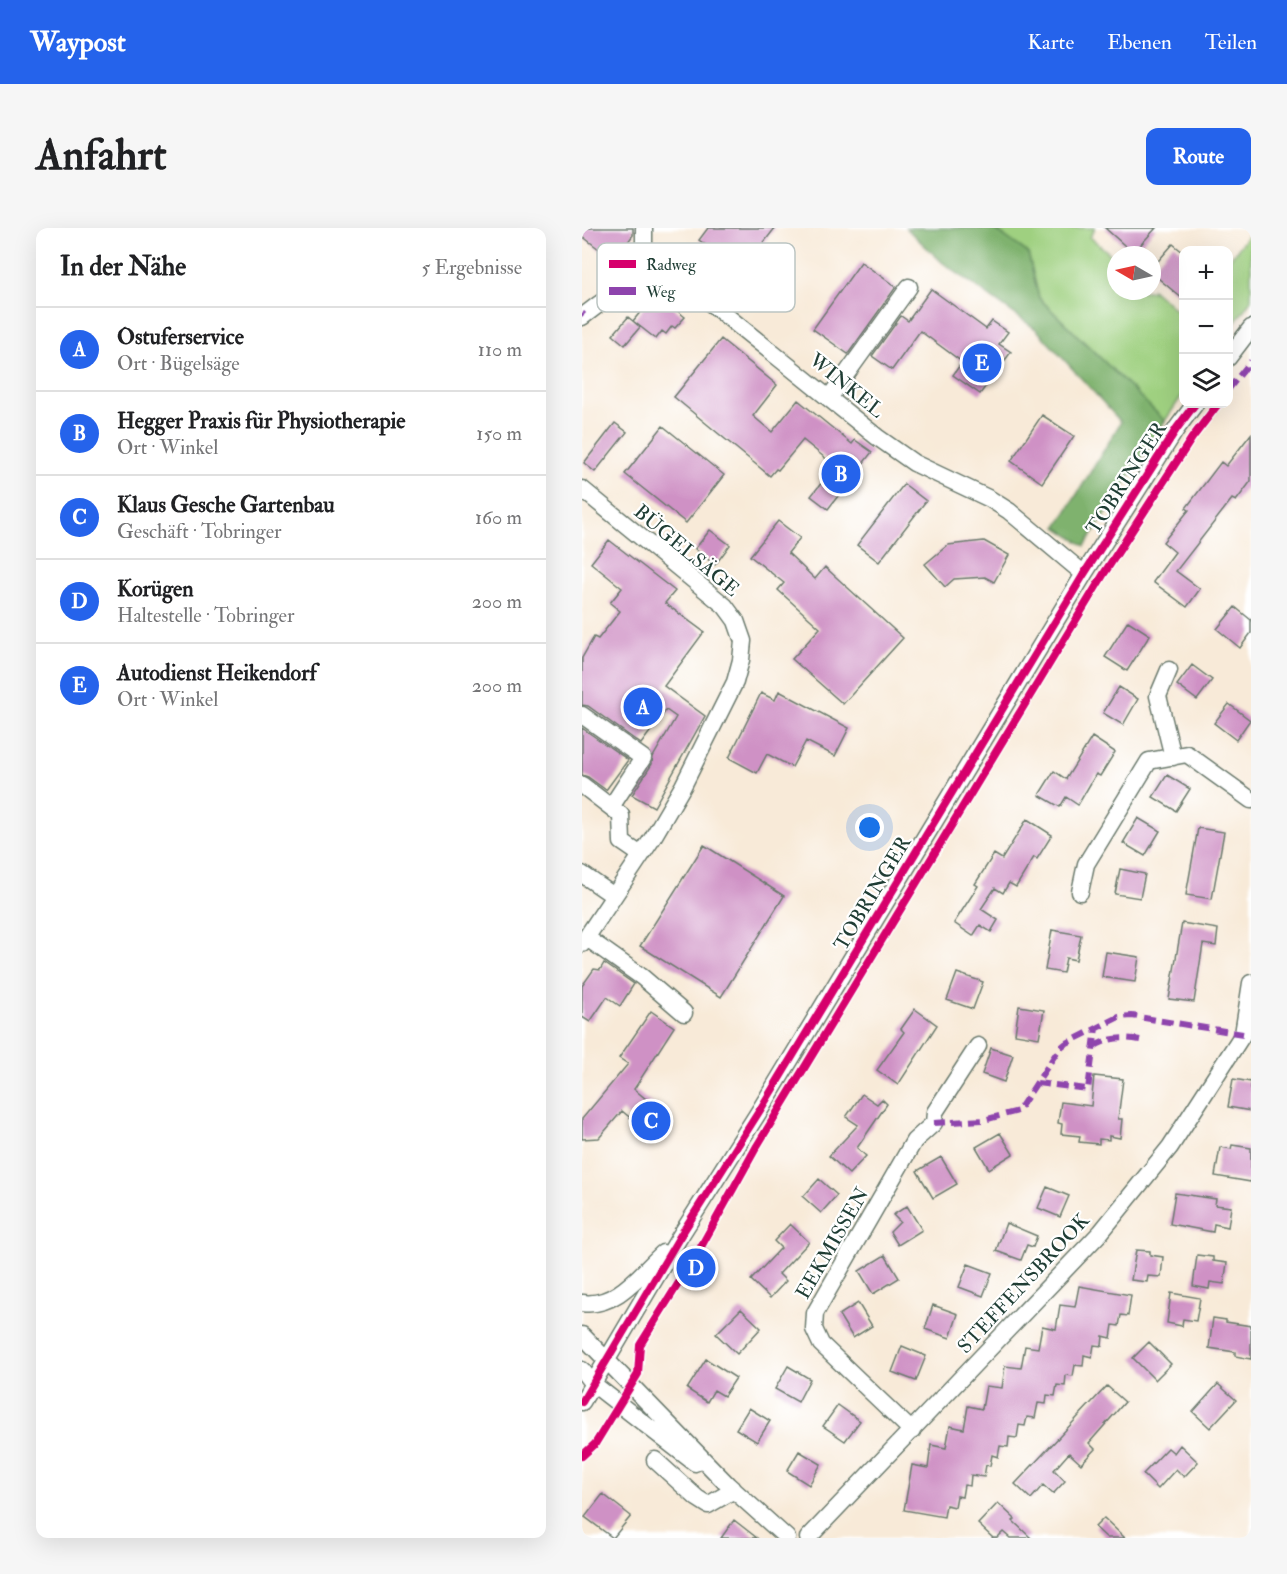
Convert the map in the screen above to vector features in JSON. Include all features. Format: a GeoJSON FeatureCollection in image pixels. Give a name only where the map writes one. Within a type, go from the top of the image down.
{"type":"FeatureCollection","features":[{"type":"Feature","properties":{"kind":"street"},"geometry":{"type":"LineString","coordinates":[[829,398],[909,287]]}},
{"type":"Feature","properties":{"kind":"street"},"geometry":{"type":"LineString","coordinates":[[582,317],[597,307]]}},
{"type":"Feature","properties":{"kind":"street","name":"WINKEL"},"geometry":{"type":"LineString","coordinates":[[722,312],[877,437],[914,463],[990,498],[1084,574]]}},
{"type":"Feature","properties":{"kind":"street"},"geometry":{"type":"LineString","coordinates":[[1231,354],[1251,328]]}},
{"type":"Feature","properties":{"kind":"street","name":"TOBRINGER"},"geometry":{"type":"LineString","coordinates":[[582,1402],[587,1376],[606,1360],[1084,574],[1192,408]]}},
{"type":"Feature","properties":{"kind":"street","name":"BÜGELSÄGE"},"geometry":{"type":"LineString","coordinates":[[582,489],[725,606],[736,621],[743,641],[735,682],[682,786],[641,855],[584,941]]}},
{"type":"Feature","properties":{"kind":"street"},"geometry":{"type":"LineString","coordinates":[[1169,670],[1158,696],[1173,757]]}},
{"type":"Feature","properties":{"kind":"street"},"geometry":{"type":"LineString","coordinates":[[582,715],[643,758],[611,807]]}},
{"type":"Feature","properties":{"kind":"street"},"geometry":{"type":"LineString","coordinates":[[1080,892],[1086,864],[1149,761],[1187,754],[1251,800]]}},
{"type":"Feature","properties":{"kind":"street"},"geometry":{"type":"LineString","coordinates":[[582,785],[621,815],[622,842],[641,855]]}},
{"type":"Feature","properties":{"kind":"street"},"geometry":{"type":"LineString","coordinates":[[582,874],[614,896]]}},
{"type":"Feature","properties":{"kind":"street"},"geometry":{"type":"LineString","coordinates":[[584,941],[642,977],[684,1013]]}},
{"type":"Feature","properties":{"kind":"street","name":"STEFFENSBROOK"},"geometry":{"type":"LineString","coordinates":[[808,1538],[1101,1232],[1170,1147],[1247,1035],[1251,983]]}},
{"type":"Feature","properties":{"kind":"street","name":"EEKMISSEN"},"geometry":{"type":"LineString","coordinates":[[912,1431],[821,1344],[814,1329],[814,1313],[914,1141],[934,1123],[935,1112],[978,1046]]}},
{"type":"Feature","properties":{"kind":"street"},"geometry":{"type":"LineString","coordinates":[[582,1303],[592,1305],[620,1295],[679,1238]]}},
{"type":"Feature","properties":{"kind":"street"},"geometry":{"type":"LineString","coordinates":[[582,1335],[731,1488],[787,1538]]}},
{"type":"Feature","properties":{"kind":"street"},"geometry":{"type":"LineString","coordinates":[[587,1376],[703,1469],[731,1488]]}},
{"type":"Feature","properties":{"kind":"street"},"geometry":{"type":"LineString","coordinates":[[655,1460],[708,1505],[731,1488]]}},
{"type":"Feature","properties":{"kind":"green space"},"geometry":{"type":"Polygon","coordinates":[[[906,228],[993,228],[1028,253],[1039,298],[1165,421],[1085,546],[1057,527],[1121,422],[1037,330],[943,263],[906,228]]]}},
{"type":"Feature","properties":{"kind":"green space"},"geometry":{"type":"Polygon","coordinates":[[[993,228],[1095,228],[1090,237],[1107,251],[1107,300],[1161,300],[1161,297],[1179,313],[1179,400],[1165,421],[1039,298],[1028,253],[993,228]]]}},
{"type":"Feature","properties":{"kind":"green space"},"geometry":{"type":"Polygon","coordinates":[[[1249,234],[1251,236],[1251,300],[1233,325],[1233,300],[1233,255],[1249,234]]]}},
{"type":"Feature","properties":{"kind":"building"},"geometry":{"type":"Polygon","coordinates":[[[582,228],[633,228],[633,235],[627,243],[597,243],[597,248],[582,236],[582,228]]]}},
{"type":"Feature","properties":{"kind":"building"},"geometry":{"type":"Polygon","coordinates":[[[708,228],[775,228],[763,243],[703,243],[699,240],[708,228]]]}},
{"type":"Feature","properties":{"kind":"building"},"geometry":{"type":"Polygon","coordinates":[[[1105,228],[1156,228],[1139,246],[1125,246],[1105,228]]]}},
{"type":"Feature","properties":{"kind":"building"},"geometry":{"type":"Polygon","coordinates":[[[1173,244],[1179,249],[1179,296],[1161,281],[1161,258],[1173,244]]]}},
{"type":"Feature","properties":{"kind":"building"},"geometry":{"type":"Polygon","coordinates":[[[861,262],[896,287],[848,354],[813,329],[861,262]]]}},
{"type":"Feature","properties":{"kind":"building"},"geometry":{"type":"Polygon","coordinates":[[[931,289],[986,329],[992,321],[1008,332],[999,344],[1011,352],[980,394],[953,375],[962,362],[920,331],[892,370],[872,356],[901,316],[908,321],[931,289]]]}},
{"type":"Feature","properties":{"kind":"building"},"geometry":{"type":"Polygon","coordinates":[[[640,312],[679,312],[685,317],[675,328],[672,326],[666,334],[662,331],[656,339],[633,321],[640,312]]]}},
{"type":"Feature","properties":{"kind":"building"},"geometry":{"type":"Polygon","coordinates":[[[628,317],[640,327],[625,345],[613,335],[628,317]]]}},
{"type":"Feature","properties":{"kind":"building"},"geometry":{"type":"Polygon","coordinates":[[[721,339],[777,385],[753,416],[772,432],[798,400],[852,444],[855,440],[872,452],[828,509],[811,496],[835,466],[803,440],[778,470],[776,469],[770,476],[674,397],[721,339]]]}},
{"type":"Feature","properties":{"kind":"building"},"geometry":{"type":"Polygon","coordinates":[[[1042,415],[1074,436],[1042,483],[1011,461],[1042,415]]]}},
{"type":"Feature","properties":{"kind":"building"},"geometry":{"type":"Polygon","coordinates":[[[615,423],[627,432],[595,472],[584,463],[615,423]]]}},
{"type":"Feature","properties":{"kind":"building"},"geometry":{"type":"Polygon","coordinates":[[[663,426],[724,475],[686,523],[625,474],[663,426]]]}},
{"type":"Feature","properties":{"kind":"building"},"geometry":{"type":"Polygon","coordinates":[[[1251,434],[1251,481],[1236,501],[1232,499],[1176,571],[1200,589],[1187,607],[1153,582],[1175,552],[1163,542],[1189,510],[1186,508],[1221,462],[1226,466],[1251,434]]]}},
{"type":"Feature","properties":{"kind":"building"},"geometry":{"type":"Polygon","coordinates":[[[904,484],[926,501],[879,562],[857,545],[904,484]]]}},
{"type":"Feature","properties":{"kind":"building"},"geometry":{"type":"Polygon","coordinates":[[[778,521],[800,538],[788,553],[815,579],[825,567],[903,638],[843,704],[792,659],[820,628],[778,590],[784,583],[750,556],[778,521]]]}},
{"type":"Feature","properties":{"kind":"building"},"geometry":{"type":"Polygon","coordinates":[[[710,530],[730,545],[715,565],[695,549],[710,530]]]}},
{"type":"Feature","properties":{"kind":"building"},"geometry":{"type":"Polygon","coordinates":[[[609,540],[675,591],[665,603],[704,632],[664,686],[705,716],[654,807],[632,795],[652,764],[653,757],[676,717],[666,710],[641,744],[588,706],[582,705],[582,658],[594,637],[598,639],[620,611],[610,603],[622,588],[591,563],[609,540]]]}},
{"type":"Feature","properties":{"kind":"building"},"geometry":{"type":"Polygon","coordinates":[[[984,541],[1009,555],[994,582],[985,577],[954,579],[945,587],[925,564],[948,545],[984,541]]]}},
{"type":"Feature","properties":{"kind":"building"},"geometry":{"type":"Polygon","coordinates":[[[1235,607],[1251,620],[1251,633],[1240,648],[1217,629],[1235,607]]]}},
{"type":"Feature","properties":{"kind":"building"},"geometry":{"type":"Polygon","coordinates":[[[1128,621],[1150,635],[1127,671],[1105,657],[1128,621]]]}},
{"type":"Feature","properties":{"kind":"building"},"geometry":{"type":"Polygon","coordinates":[[[1192,665],[1212,680],[1197,700],[1177,685],[1192,665]]]}},
{"type":"Feature","properties":{"kind":"building"},"geometry":{"type":"Polygon","coordinates":[[[1119,687],[1138,699],[1123,725],[1103,713],[1119,687]]]}},
{"type":"Feature","properties":{"kind":"building"},"geometry":{"type":"Polygon","coordinates":[[[779,691],[849,728],[835,756],[806,741],[792,767],[767,754],[757,773],[729,758],[761,693],[775,700],[779,691]]]}},
{"type":"Feature","properties":{"kind":"building"},"geometry":{"type":"Polygon","coordinates":[[[1229,704],[1250,720],[1236,740],[1214,723],[1229,704]]]}},
{"type":"Feature","properties":{"kind":"building"},"geometry":{"type":"Polygon","coordinates":[[[582,728],[628,760],[606,790],[582,775],[582,728]]]}},
{"type":"Feature","properties":{"kind":"building"},"geometry":{"type":"Polygon","coordinates":[[[1092,737],[1115,752],[1100,776],[1096,774],[1078,805],[1066,797],[1060,807],[1039,795],[1054,771],[1066,779],[1092,737]]]}},
{"type":"Feature","properties":{"kind":"building"},"geometry":{"type":"Polygon","coordinates":[[[1167,775],[1190,789],[1176,811],[1153,797],[1167,775]]]}},
{"type":"Feature","properties":{"kind":"building"},"geometry":{"type":"Polygon","coordinates":[[[1138,818],[1160,831],[1145,856],[1123,843],[1138,818]]]}},
{"type":"Feature","properties":{"kind":"building"},"geometry":{"type":"Polygon","coordinates":[[[1027,819],[1052,835],[1037,859],[1034,857],[1016,887],[1009,883],[1003,893],[995,888],[981,909],[998,920],[991,932],[980,925],[973,936],[954,923],[978,886],[975,884],[994,854],[1002,859],[1027,819]]]}},
{"type":"Feature","properties":{"kind":"building"},"geometry":{"type":"Polygon","coordinates":[[[1198,828],[1224,832],[1212,899],[1186,895],[1198,828]]]}},
{"type":"Feature","properties":{"kind":"building"},"geometry":{"type":"Polygon","coordinates":[[[704,845],[784,896],[721,997],[640,946],[704,845]]]}},
{"type":"Feature","properties":{"kind":"building"},"geometry":{"type":"Polygon","coordinates":[[[1120,869],[1145,874],[1140,898],[1115,894],[1120,869]]]}},
{"type":"Feature","properties":{"kind":"building"},"geometry":{"type":"Polygon","coordinates":[[[1182,923],[1218,929],[1216,946],[1203,944],[1194,1002],[1169,999],[1182,923]]]}},
{"type":"Feature","properties":{"kind":"building"},"geometry":{"type":"Polygon","coordinates":[[[1052,930],[1081,935],[1076,960],[1066,958],[1063,973],[1045,970],[1052,930]]]}},
{"type":"Feature","properties":{"kind":"building"},"geometry":{"type":"Polygon","coordinates":[[[1106,952],[1139,957],[1135,982],[1102,977],[1106,952]]]}},
{"type":"Feature","properties":{"kind":"building"},"geometry":{"type":"Polygon","coordinates":[[[604,963],[634,984],[620,1006],[607,997],[590,1022],[582,1017],[582,986],[594,969],[600,970],[604,963]]]}},
{"type":"Feature","properties":{"kind":"building"},"geometry":{"type":"Polygon","coordinates":[[[957,973],[983,982],[973,1009],[947,1000],[957,973]]]}},
{"type":"Feature","properties":{"kind":"building"},"geometry":{"type":"Polygon","coordinates":[[[1019,1006],[1044,1010],[1039,1038],[1015,1034],[1019,1006]]]}},
{"type":"Feature","properties":{"kind":"building"},"geometry":{"type":"Polygon","coordinates":[[[915,1009],[937,1025],[898,1085],[877,1070],[904,1032],[901,1029],[915,1009]]]}},
{"type":"Feature","properties":{"kind":"building"},"geometry":{"type":"Polygon","coordinates":[[[651,1011],[674,1027],[634,1089],[670,1119],[660,1131],[656,1127],[650,1134],[622,1111],[599,1138],[582,1139],[582,1119],[628,1064],[619,1058],[651,1011]]]}},
{"type":"Feature","properties":{"kind":"building"},"geometry":{"type":"Polygon","coordinates":[[[991,1048],[1013,1055],[1004,1082],[982,1074],[991,1048]]]}},
{"type":"Feature","properties":{"kind":"building"},"geometry":{"type":"Polygon","coordinates":[[[1094,1076],[1123,1079],[1118,1119],[1122,1119],[1120,1138],[1109,1136],[1109,1140],[1099,1139],[1099,1144],[1079,1142],[1080,1136],[1061,1134],[1062,1124],[1058,1123],[1061,1102],[1091,1106],[1094,1076]]]}},
{"type":"Feature","properties":{"kind":"building"},"geometry":{"type":"Polygon","coordinates":[[[1233,1079],[1251,1082],[1251,1111],[1228,1107],[1233,1079]]]}},
{"type":"Feature","properties":{"kind":"building"},"geometry":{"type":"Polygon","coordinates":[[[862,1094],[877,1104],[882,1099],[887,1104],[857,1148],[866,1156],[849,1174],[829,1156],[858,1125],[846,1117],[862,1094]]]}},
{"type":"Feature","properties":{"kind":"building"},"geometry":{"type":"Polygon","coordinates":[[[1000,1133],[1013,1154],[989,1169],[976,1147],[1000,1133]]]}},
{"type":"Feature","properties":{"kind":"building"},"geometry":{"type":"Polygon","coordinates":[[[1232,1145],[1251,1148],[1251,1182],[1215,1176],[1220,1147],[1231,1149],[1232,1145]]]}},
{"type":"Feature","properties":{"kind":"building"},"geometry":{"type":"Polygon","coordinates":[[[941,1157],[957,1184],[933,1198],[917,1171],[941,1157]]]}},
{"type":"Feature","properties":{"kind":"building"},"geometry":{"type":"Polygon","coordinates":[[[819,1179],[837,1195],[821,1213],[803,1197],[819,1179]]]}},
{"type":"Feature","properties":{"kind":"building"},"geometry":{"type":"Polygon","coordinates":[[[1047,1187],[1069,1196],[1060,1217],[1038,1208],[1047,1187]]]}},
{"type":"Feature","properties":{"kind":"building"},"geometry":{"type":"Polygon","coordinates":[[[1175,1193],[1216,1199],[1215,1205],[1231,1207],[1228,1227],[1214,1224],[1213,1232],[1170,1224],[1175,1193]]]}},
{"type":"Feature","properties":{"kind":"building"},"geometry":{"type":"Polygon","coordinates":[[[907,1206],[922,1230],[898,1245],[890,1232],[900,1222],[893,1215],[907,1206]]]}},
{"type":"Feature","properties":{"kind":"building"},"geometry":{"type":"Polygon","coordinates":[[[1006,1223],[1037,1236],[1033,1247],[1027,1245],[1021,1260],[996,1251],[1006,1223]]]}},
{"type":"Feature","properties":{"kind":"building"},"geometry":{"type":"Polygon","coordinates":[[[790,1224],[809,1242],[779,1274],[786,1281],[770,1298],[751,1280],[781,1248],[774,1241],[790,1224]]]}},
{"type":"Feature","properties":{"kind":"building"},"geometry":{"type":"Polygon","coordinates":[[[1136,1250],[1150,1251],[1150,1255],[1163,1257],[1161,1277],[1148,1276],[1147,1282],[1131,1280],[1136,1250]]]}},
{"type":"Feature","properties":{"kind":"building"},"geometry":{"type":"Polygon","coordinates":[[[885,1255],[899,1278],[873,1294],[859,1271],[885,1255]]]}},
{"type":"Feature","properties":{"kind":"building"},"geometry":{"type":"Polygon","coordinates":[[[1197,1255],[1213,1257],[1213,1261],[1227,1263],[1224,1284],[1210,1282],[1209,1289],[1193,1286],[1197,1255]]]}},
{"type":"Feature","properties":{"kind":"building"},"geometry":{"type":"Polygon","coordinates":[[[968,1264],[992,1273],[983,1296],[959,1287],[968,1264]]]}},
{"type":"Feature","properties":{"kind":"building"},"geometry":{"type":"Polygon","coordinates":[[[1079,1286],[1131,1295],[1128,1316],[1121,1315],[1119,1326],[1113,1325],[1111,1338],[1103,1336],[1102,1346],[1094,1345],[1092,1357],[1084,1355],[1083,1366],[1075,1365],[1073,1376],[1066,1375],[1065,1386],[1057,1385],[1055,1396],[1047,1395],[1046,1404],[1038,1403],[1035,1418],[1027,1417],[1025,1426],[1019,1425],[1017,1438],[1009,1437],[1008,1447],[1000,1446],[998,1457],[992,1455],[990,1466],[986,1465],[984,1477],[971,1475],[970,1486],[964,1485],[962,1497],[957,1496],[955,1507],[946,1505],[944,1517],[904,1510],[912,1465],[928,1468],[931,1445],[946,1448],[950,1426],[964,1429],[968,1406],[982,1409],[986,1386],[1002,1388],[1005,1366],[1021,1368],[1025,1346],[1038,1348],[1042,1326],[1056,1329],[1060,1305],[1075,1307],[1079,1286]]]}},
{"type":"Feature","properties":{"kind":"building"},"geometry":{"type":"Polygon","coordinates":[[[1171,1293],[1200,1298],[1196,1321],[1183,1319],[1182,1326],[1167,1323],[1171,1293]]]}},
{"type":"Feature","properties":{"kind":"building"},"geometry":{"type":"Polygon","coordinates":[[[858,1303],[872,1326],[853,1338],[839,1315],[858,1303]]]}},
{"type":"Feature","properties":{"kind":"building"},"geometry":{"type":"Polygon","coordinates":[[[933,1305],[958,1314],[950,1338],[925,1329],[933,1305]]]}},
{"type":"Feature","properties":{"kind":"building"},"geometry":{"type":"Polygon","coordinates":[[[741,1309],[761,1328],[737,1354],[716,1334],[741,1309]]]}},
{"type":"Feature","properties":{"kind":"building"},"geometry":{"type":"Polygon","coordinates":[[[1213,1318],[1251,1326],[1251,1359],[1235,1356],[1235,1352],[1209,1348],[1213,1318]]]}},
{"type":"Feature","properties":{"kind":"building"},"geometry":{"type":"Polygon","coordinates":[[[1149,1342],[1171,1364],[1155,1380],[1133,1358],[1149,1342]]]}},
{"type":"Feature","properties":{"kind":"building"},"geometry":{"type":"Polygon","coordinates":[[[902,1346],[926,1356],[916,1381],[892,1372],[902,1346]]]}},
{"type":"Feature","properties":{"kind":"building"},"geometry":{"type":"Polygon","coordinates":[[[706,1359],[736,1378],[724,1396],[714,1390],[707,1402],[687,1389],[706,1359]]]}},
{"type":"Feature","properties":{"kind":"building"},"geometry":{"type":"Polygon","coordinates":[[[788,1366],[810,1379],[798,1402],[775,1389],[788,1366]]]}},
{"type":"Feature","properties":{"kind":"building"},"geometry":{"type":"Polygon","coordinates":[[[1218,1384],[1236,1400],[1210,1428],[1193,1412],[1218,1384]]]}},
{"type":"Feature","properties":{"kind":"building"},"geometry":{"type":"Polygon","coordinates":[[[1107,1386],[1125,1402],[1089,1443],[1095,1449],[1081,1464],[1069,1453],[1054,1470],[1065,1481],[1053,1494],[1043,1485],[1031,1499],[1015,1484],[1107,1386]]]}},
{"type":"Feature","properties":{"kind":"building"},"geometry":{"type":"Polygon","coordinates":[[[838,1405],[860,1421],[845,1441],[823,1426],[838,1405]]]}},
{"type":"Feature","properties":{"kind":"building"},"geometry":{"type":"Polygon","coordinates":[[[749,1408],[770,1421],[757,1442],[736,1429],[749,1408]]]}},
{"type":"Feature","properties":{"kind":"building"},"geometry":{"type":"Polygon","coordinates":[[[1180,1445],[1198,1462],[1184,1477],[1176,1469],[1158,1489],[1143,1474],[1168,1448],[1174,1453],[1180,1445]]]}},
{"type":"Feature","properties":{"kind":"building"},"geometry":{"type":"Polygon","coordinates":[[[799,1451],[821,1464],[809,1485],[787,1471],[799,1451]]]}},
{"type":"Feature","properties":{"kind":"building"},"geometry":{"type":"Polygon","coordinates":[[[603,1494],[631,1516],[613,1538],[585,1517],[603,1494]]]}},
{"type":"Feature","properties":{"kind":"building"},"geometry":{"type":"Polygon","coordinates":[[[998,1503],[1031,1538],[1010,1538],[1003,1532],[997,1538],[993,1538],[978,1524],[998,1503]]]}},
{"type":"Feature","properties":{"kind":"building"},"geometry":{"type":"Polygon","coordinates":[[[1104,1518],[1125,1538],[1107,1538],[1095,1527],[1104,1518]]]}},
{"type":"Feature","properties":{"kind":"building"},"geometry":{"type":"Polygon","coordinates":[[[734,1520],[757,1538],[721,1538],[734,1520]]]}},
{"type":"Feature","properties":{"kind":"marked path"},"geometry":{"type":"LineString","coordinates":[[1233,384],[1251,361]]}},
{"type":"Feature","properties":{"kind":"marked path"},"geometry":{"type":"LineString","coordinates":[[934,1123],[984,1120],[1018,1111],[1059,1049],[1119,1017],[1132,1016],[1243,1034]]}},
{"type":"Feature","properties":{"kind":"marked path"},"geometry":{"type":"LineString","coordinates":[[1037,1083],[1088,1089],[1096,1028]]}},
{"type":"Feature","properties":{"kind":"marked path"},"geometry":{"type":"LineString","coordinates":[[1094,1047],[1105,1041],[1116,1039],[1140,1040]]}},
{"type":"Feature","properties":{"kind":"cycle path"},"geometry":{"type":"LineString","coordinates":[[582,1402],[679,1238],[760,1110],[1084,574],[1192,408]]}},
{"type":"Feature","properties":{"kind":"cycle path"},"geometry":{"type":"LineString","coordinates":[[582,1456],[595,1444],[638,1374],[640,1345],[698,1252],[757,1146],[1105,572],[1192,438],[1215,408]]}},
{"type":"Feature","properties":{"kind":"place","name":"Autodienst Heikendorf"},"geometry":{"type":"Point","coordinates":[982,363]}},
{"type":"Feature","properties":{"kind":"place","name":"Hegger Praxis für Physiotherapie"},"geometry":{"type":"Point","coordinates":[841,474]}},
{"type":"Feature","properties":{"kind":"place","name":"Ostuferservice"},"geometry":{"type":"Point","coordinates":[643,707]}},
{"type":"Feature","properties":{"kind":"place","name":"Klaus Gesche Gartenbau"},"geometry":{"type":"Point","coordinates":[651,1121]}},
{"type":"Feature","properties":{"kind":"place","name":"Korügen"},"geometry":{"type":"Point","coordinates":[696,1268]}}]}
